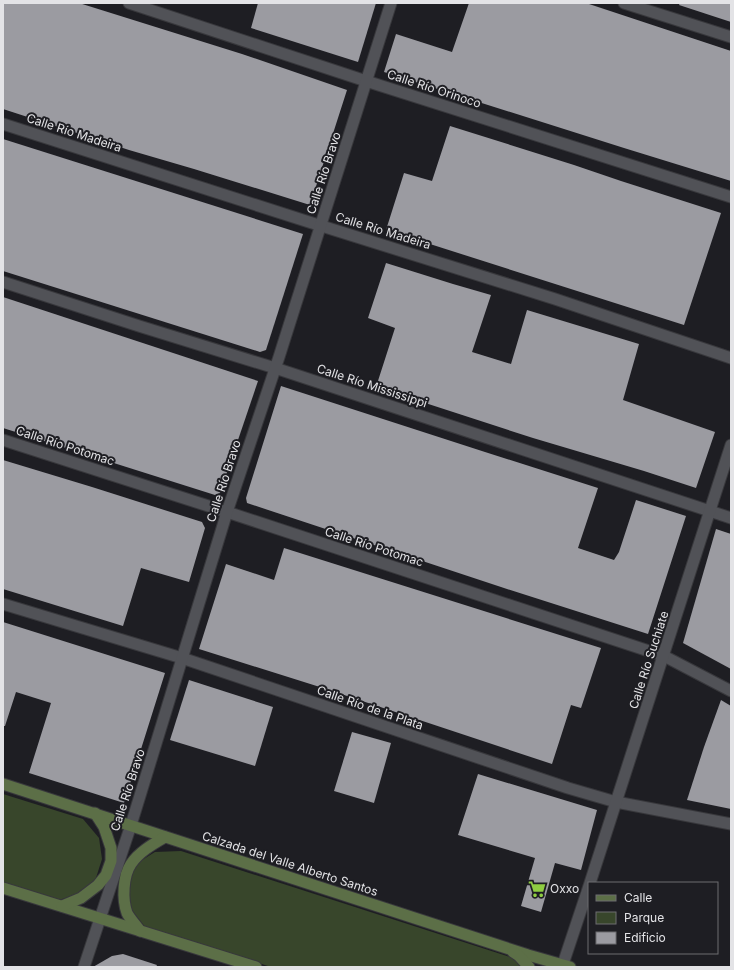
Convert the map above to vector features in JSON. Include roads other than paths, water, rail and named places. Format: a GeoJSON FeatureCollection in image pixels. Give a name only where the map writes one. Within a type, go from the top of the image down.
{"type":"FeatureCollection","features":[{"type":"Feature","properties":{"kind":"main road","name":"Calzada del Valle Alberto Santos"},"geometry":{"type":"LineString","coordinates":[[3,784],[565,966]]}},
{"type":"Feature","properties":{"kind":"main road"},"geometry":{"type":"LineString","coordinates":[[62,906],[81,898],[98,885],[106,875],[111,861],[111,848],[104,827],[95,813]]}},
{"type":"Feature","properties":{"kind":"main road"},"geometry":{"type":"LineString","coordinates":[[140,931],[128,913],[124,899],[124,886],[127,874],[130,865],[136,858],[165,837]]}},
{"type":"Feature","properties":{"kind":"main road"},"geometry":{"type":"LineString","coordinates":[[3,888],[256,967]]}},
{"type":"Feature","properties":{"kind":"main road"},"geometry":{"type":"LineString","coordinates":[[505,947],[519,956],[529,967]]}},
{"type":"Feature","properties":{"kind":"street","name":"Calle Río Orinoco"},"geometry":{"type":"LineString","coordinates":[[129,3],[366,81],[731,197]]}},
{"type":"Feature","properties":{"kind":"street","name":"Calle Río Bravo"},"geometry":{"type":"LineString","coordinates":[[84,967],[131,825],[227,512],[321,226],[391,3]]}},
{"type":"Feature","properties":{"kind":"street"},"geometry":{"type":"LineString","coordinates":[[624,3],[731,37]]}},
{"type":"Feature","properties":{"kind":"street","name":"Calle Río Madeira"},"geometry":{"type":"LineString","coordinates":[[3,124],[555,299],[731,358]]}},
{"type":"Feature","properties":{"kind":"street","name":"Calle Río Mississippi"},"geometry":{"type":"LineString","coordinates":[[3,282],[275,368],[731,518]]}},
{"type":"Feature","properties":{"kind":"street","name":"Calle Río Potomac"},"geometry":{"type":"LineString","coordinates":[[3,440],[664,656],[731,691]]}},
{"type":"Feature","properties":{"kind":"street","name":"Calle Río Suchiate"},"geometry":{"type":"LineString","coordinates":[[590,882],[731,445]]}},
{"type":"Feature","properties":{"kind":"street","name":"Calle Río de la Plata"},"geometry":{"type":"LineString","coordinates":[[3,604],[182,658],[568,788],[616,802],[731,824]]}},
{"type":"Feature","properties":{"kind":"street","name":"Calle Río Suchiate"},"geometry":{"type":"LineString","coordinates":[[565,966],[588,887]]}},
{"type":"Feature","properties":{"kind":"place","name":"Oxxo"},"geometry":{"type":"Point","coordinates":[537,889]}}]}
